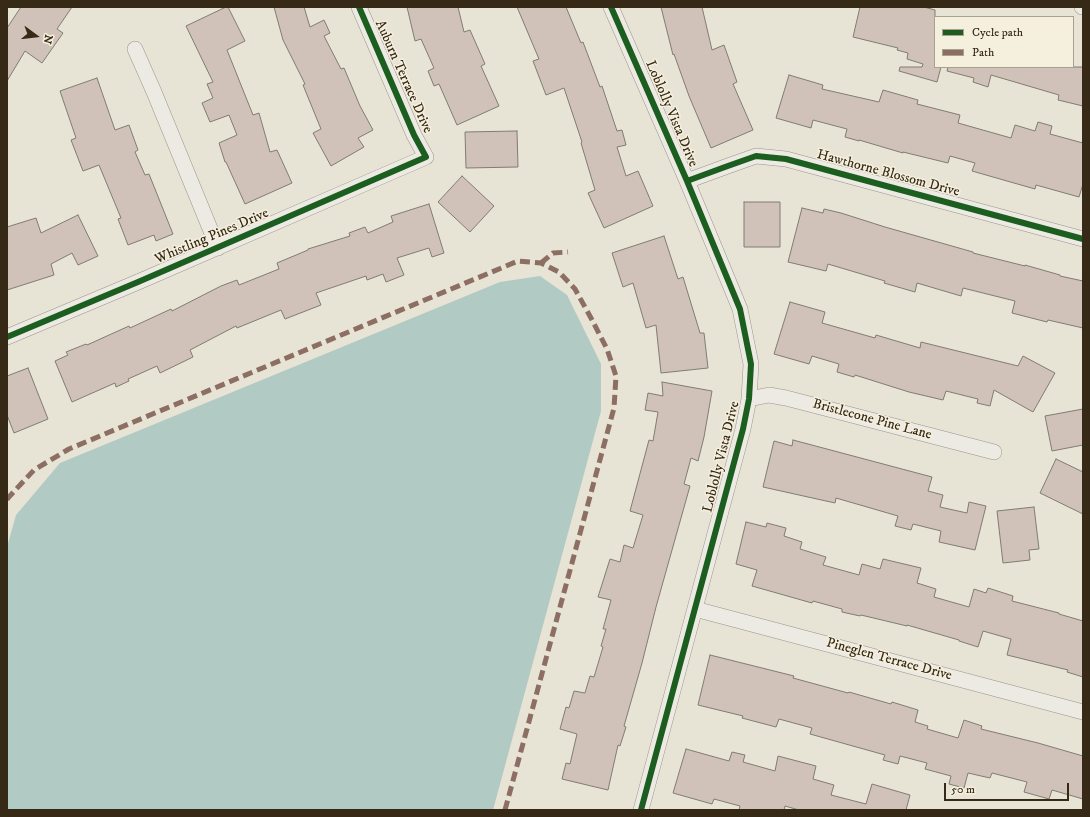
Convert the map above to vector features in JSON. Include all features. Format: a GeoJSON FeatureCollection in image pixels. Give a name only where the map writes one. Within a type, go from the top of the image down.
{"type":"FeatureCollection","features":[{"type":"Feature","properties":{"kind":"street","name":"Auburn Terrace Drive"},"geometry":{"type":"LineString","coordinates":[[359,7],[414,134],[426,157]]}},
{"type":"Feature","properties":{"kind":"street","name":"Loblolly Vista Drive"},"geometry":{"type":"LineString","coordinates":[[612,7],[740,309],[751,364],[749,399],[743,429],[641,810]]}},
{"type":"Feature","properties":{"kind":"street","name":"Whistling Pines Drive"},"geometry":{"type":"LineString","coordinates":[[135,49],[218,248]]}},
{"type":"Feature","properties":{"kind":"street","name":"Hawthorne Blossom Drive"},"geometry":{"type":"LineString","coordinates":[[687,181],[756,156],[786,159],[1083,239]]}},
{"type":"Feature","properties":{"kind":"street","name":"Whistling Pines Drive"},"geometry":{"type":"LineString","coordinates":[[7,336],[218,248],[426,157]]}},
{"type":"Feature","properties":{"kind":"street","name":"Bristlecone Pine Lane"},"geometry":{"type":"LineString","coordinates":[[749,399],[769,395],[786,398],[994,452]]}},
{"type":"Feature","properties":{"kind":"street","name":"Pineglen Terrace Drive"},"geometry":{"type":"LineString","coordinates":[[695,609],[1083,712]]}},
{"type":"Feature","properties":{"kind":"water"},"geometry":{"type":"Polygon","coordinates":[[[540,276],[567,295],[601,364],[601,411],[493,810],[7,810],[7,547],[16,515],[60,463],[500,282],[540,276]]]}},
{"type":"Feature","properties":{"kind":"building"},"geometry":{"type":"Polygon","coordinates":[[[21,7],[72,7],[57,29],[63,33],[42,63],[25,51],[7,81],[7,28],[21,7]]]}},
{"type":"Feature","properties":{"kind":"building"},"geometry":{"type":"Polygon","coordinates":[[[228,7],[245,41],[227,50],[253,115],[259,113],[270,152],[277,150],[292,183],[245,204],[225,162],[219,143],[237,135],[229,115],[210,122],[202,103],[213,98],[207,84],[213,82],[186,26],[228,7]]]}},
{"type":"Feature","properties":{"kind":"building"},"geometry":{"type":"Polygon","coordinates":[[[274,7],[304,7],[310,27],[324,20],[330,33],[324,36],[341,69],[344,68],[360,106],[373,130],[358,138],[364,147],[331,166],[313,133],[321,129],[303,85],[305,84],[283,40],[274,7]]]}},
{"type":"Feature","properties":{"kind":"building"},"geometry":{"type":"Polygon","coordinates":[[[407,7],[458,7],[464,32],[470,30],[485,64],[481,66],[499,106],[457,125],[439,84],[434,86],[428,71],[434,68],[421,39],[415,41],[407,7]]]}},
{"type":"Feature","properties":{"kind":"building"},"geometry":{"type":"Polygon","coordinates":[[[517,7],[566,7],[581,43],[583,42],[600,87],[602,86],[617,131],[622,130],[626,145],[617,147],[626,176],[638,171],[653,206],[604,228],[588,193],[595,190],[581,143],[582,142],[564,88],[546,95],[533,61],[539,59],[517,7]]]}},
{"type":"Feature","properties":{"kind":"building"},"geometry":{"type":"Polygon","coordinates":[[[661,7],[702,7],[712,50],[724,45],[737,82],[733,84],[753,130],[711,148],[689,96],[674,54],[673,55],[661,7]]]}},
{"type":"Feature","properties":{"kind":"building"},"geometry":{"type":"Polygon","coordinates":[[[860,7],[924,7],[935,10],[934,68],[941,68],[937,82],[899,71],[900,67],[922,67],[923,64],[907,59],[908,53],[897,50],[898,48],[853,37],[860,7]]]}},
{"type":"Feature","properties":{"kind":"building"},"geometry":{"type":"Polygon","coordinates":[[[1083,67],[1083,106],[1058,100],[1059,95],[991,75],[988,87],[973,82],[974,78],[947,71],[948,68],[1083,67]]]}},
{"type":"Feature","properties":{"kind":"building"},"geometry":{"type":"Polygon","coordinates":[[[789,75],[823,85],[822,89],[879,102],[883,90],[918,100],[917,104],[960,115],[958,123],[1011,138],[1015,125],[1035,131],[1038,122],[1052,126],[1050,134],[1083,143],[1083,184],[1079,197],[1036,185],[1035,189],[972,171],[975,163],[950,156],[948,163],[903,153],[845,137],[847,129],[813,120],[811,128],[776,118],[789,75]]]}},
{"type":"Feature","properties":{"kind":"building"},"geometry":{"type":"Polygon","coordinates":[[[97,78],[115,130],[129,125],[138,150],[135,152],[145,175],[149,174],[173,234],[156,241],[154,235],[128,245],[118,219],[121,218],[99,165],[83,171],[71,140],[76,138],[60,91],[97,78]]]}},
{"type":"Feature","properties":{"kind":"building"},"geometry":{"type":"Polygon","coordinates":[[[517,131],[518,167],[466,168],[465,132],[517,131]]]}},
{"type":"Feature","properties":{"kind":"building"},"geometry":{"type":"Polygon","coordinates":[[[462,176],[494,206],[470,232],[438,202],[462,176]]]}},
{"type":"Feature","properties":{"kind":"building"},"geometry":{"type":"Polygon","coordinates":[[[744,202],[780,202],[780,247],[744,247],[744,202]]]}},
{"type":"Feature","properties":{"kind":"building"},"geometry":{"type":"Polygon","coordinates":[[[429,204],[444,253],[432,257],[429,248],[397,258],[404,275],[386,282],[383,274],[367,280],[366,276],[316,293],[321,305],[285,319],[281,310],[237,328],[236,326],[190,350],[193,357],[160,373],[157,366],[128,379],[129,381],[116,387],[115,383],[72,402],[55,361],[68,355],[66,352],[86,344],[87,345],[129,326],[130,328],[171,309],[172,311],[221,286],[237,280],[239,285],[279,269],[277,263],[308,249],[350,236],[349,233],[365,227],[368,233],[393,222],[391,216],[429,204]]]}},
{"type":"Feature","properties":{"kind":"building"},"geometry":{"type":"Polygon","coordinates":[[[802,208],[823,213],[824,209],[841,213],[973,253],[1083,281],[1083,328],[1048,320],[1047,322],[1012,313],[1015,301],[963,288],[961,296],[917,283],[915,292],[884,283],[885,281],[828,264],[826,271],[788,262],[802,208]]]}},
{"type":"Feature","properties":{"kind":"building"},"geometry":{"type":"Polygon","coordinates":[[[78,215],[98,256],[78,265],[72,253],[51,264],[54,275],[7,290],[7,227],[36,218],[41,233],[78,215]]]}},
{"type":"Feature","properties":{"kind":"building"},"geometry":{"type":"Polygon","coordinates":[[[664,236],[678,279],[683,277],[700,333],[704,333],[708,368],[661,373],[656,325],[646,328],[633,283],[623,287],[612,253],[664,236]]]}},
{"type":"Feature","properties":{"kind":"building"},"geometry":{"type":"Polygon","coordinates":[[[790,302],[825,312],[822,323],[875,338],[876,335],[920,348],[921,342],[1018,366],[1023,356],[1055,373],[1033,412],[994,390],[990,406],[977,403],[978,399],[946,391],[943,400],[909,392],[855,375],[854,377],[837,372],[839,364],[812,356],[809,364],[774,354],[790,302]]]}},
{"type":"Feature","properties":{"kind":"building"},"geometry":{"type":"Polygon","coordinates":[[[28,368],[48,419],[14,433],[7,415],[7,376],[28,368]]]}},
{"type":"Feature","properties":{"kind":"building"},"geometry":{"type":"Polygon","coordinates":[[[662,382],[712,391],[698,461],[691,458],[684,484],[690,486],[624,726],[626,727],[620,746],[618,745],[608,790],[562,779],[566,763],[570,764],[577,734],[560,729],[566,707],[569,708],[574,691],[585,693],[590,676],[594,677],[603,647],[601,646],[606,629],[603,629],[611,600],[598,597],[610,559],[620,562],[624,545],[633,548],[643,515],[630,511],[649,440],[653,441],[658,412],[645,410],[648,393],[663,396],[662,382]]]}},
{"type":"Feature","properties":{"kind":"building"},"geometry":{"type":"Polygon","coordinates":[[[1083,409],[1083,445],[1052,451],[1045,416],[1083,409]]]}},
{"type":"Feature","properties":{"kind":"building"},"geometry":{"type":"Polygon","coordinates":[[[793,440],[932,477],[928,491],[943,495],[940,507],[967,513],[969,502],[986,506],[975,550],[939,542],[941,531],[913,524],[911,530],[895,526],[898,516],[836,498],[835,503],[763,487],[774,441],[792,446],[793,440]]]}},
{"type":"Feature","properties":{"kind":"building"},"geometry":{"type":"Polygon","coordinates":[[[1056,459],[1083,472],[1083,514],[1040,493],[1056,459]]]}},
{"type":"Feature","properties":{"kind":"building"},"geometry":{"type":"Polygon","coordinates":[[[1034,507],[1039,549],[1029,550],[1030,560],[1003,563],[997,511],[1034,507]]]}},
{"type":"Feature","properties":{"kind":"building"},"geometry":{"type":"Polygon","coordinates":[[[746,522],[766,527],[767,523],[786,528],[784,536],[802,542],[800,549],[826,557],[823,565],[859,575],[862,564],[880,569],[883,559],[921,568],[917,583],[936,589],[934,597],[969,607],[974,589],[986,593],[988,588],[1013,596],[1012,601],[1083,621],[1083,677],[1067,672],[1068,670],[1007,655],[1011,639],[983,631],[978,647],[907,625],[842,612],[842,609],[813,601],[812,603],[752,586],[757,570],[736,564],[746,522]]]}},
{"type":"Feature","properties":{"kind":"building"},"geometry":{"type":"Polygon","coordinates":[[[710,655],[794,676],[793,678],[848,693],[849,692],[891,704],[892,702],[918,710],[915,722],[928,726],[927,729],[958,738],[964,720],[982,726],[981,729],[1083,756],[1083,799],[1052,790],[1049,799],[1024,792],[1027,782],[992,773],[990,778],[968,773],[964,788],[949,784],[951,776],[925,769],[927,763],[900,756],[898,764],[883,760],[885,755],[810,734],[812,728],[779,719],[776,727],[742,718],[743,716],[698,705],[710,655]]]}},
{"type":"Feature","properties":{"kind":"building"},"geometry":{"type":"Polygon","coordinates":[[[686,749],[729,761],[732,752],[745,755],[743,762],[775,771],[778,756],[816,766],[813,779],[834,785],[831,795],[866,804],[872,784],[910,795],[906,810],[799,810],[785,806],[784,810],[739,810],[740,806],[714,799],[712,804],[673,793],[686,749]]]}},
{"type":"Feature","properties":{"kind":"marked path"},"geometry":{"type":"LineString","coordinates":[[541,263],[553,253],[568,252]]}},
{"type":"Feature","properties":{"kind":"marked path"},"geometry":{"type":"LineString","coordinates":[[7,500],[34,470],[69,449],[518,261],[541,263],[559,272],[575,289],[607,349],[616,376],[614,408],[505,810]]}},
{"type":"Feature","properties":{"kind":"cycle path"},"geometry":{"type":"LineString","coordinates":[[7,337],[426,157],[414,135],[359,7]]}},
{"type":"Feature","properties":{"kind":"cycle path"},"geometry":{"type":"LineString","coordinates":[[611,7],[687,181],[740,309],[751,364],[749,399],[743,429],[641,810]]}},
{"type":"Feature","properties":{"kind":"cycle path"},"geometry":{"type":"LineString","coordinates":[[687,181],[756,156],[786,159],[1083,239]]}}]}
